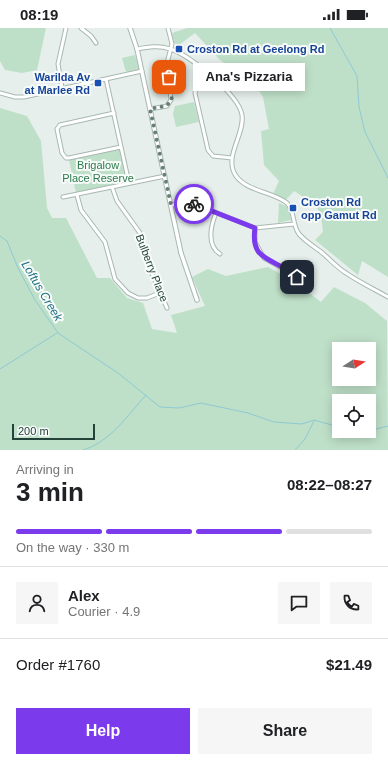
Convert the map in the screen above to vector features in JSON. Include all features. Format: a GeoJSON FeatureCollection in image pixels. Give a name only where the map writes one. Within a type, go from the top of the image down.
{"type":"FeatureCollection","features":[{"type":"Feature","properties":{"kind":"street"},"geometry":{"type":"LineString","coordinates":[[62,88],[58,64],[66,28]]}},
{"type":"Feature","properties":{"kind":"street"},"geometry":{"type":"LineString","coordinates":[[81,28],[91,36],[96,43]]}},
{"type":"Feature","properties":{"kind":"street"},"geometry":{"type":"LineString","coordinates":[[130,28],[142,71],[181,253],[197,300]]}},
{"type":"Feature","properties":{"kind":"street"},"geometry":{"type":"LineString","coordinates":[[150,109],[167,106],[171,100],[167,63],[172,40],[168,28]]}},
{"type":"Feature","properties":{"kind":"street"},"geometry":{"type":"LineString","coordinates":[[137,49],[152,47],[171,49],[187,57],[233,96],[241,111],[242,128],[232,158],[234,172],[239,179],[246,185],[285,202],[292,211],[294,224],[302,237],[346,273],[388,297]]}},
{"type":"Feature","properties":{"kind":"street"},"geometry":{"type":"LineString","coordinates":[[0,93],[19,98],[142,71]]}},
{"type":"Feature","properties":{"kind":"street"},"geometry":{"type":"LineString","coordinates":[[209,75],[197,87],[195,93],[208,150],[212,156],[232,158]]}},
{"type":"Feature","properties":{"kind":"street"},"geometry":{"type":"LineString","coordinates":[[106,79],[129,183]]}},
{"type":"Feature","properties":{"kind":"street"},"geometry":{"type":"LineString","coordinates":[[114,113],[59,126],[58,132],[62,153],[66,158],[69,158],[121,147]]}},
{"type":"Feature","properties":{"kind":"street"},"geometry":{"type":"LineString","coordinates":[[63,197],[165,176]]}},
{"type":"Feature","properties":{"kind":"street","name":"Bulberry Place"},"geometry":{"type":"LineString","coordinates":[[112,187],[117,201],[140,233],[147,262],[162,292],[167,308]]}},
{"type":"Feature","properties":{"kind":"street"},"geometry":{"type":"LineString","coordinates":[[77,195],[81,210],[105,242],[115,279],[128,293],[138,298],[147,298],[162,292]]}},
{"type":"Feature","properties":{"kind":"street"},"geometry":{"type":"LineString","coordinates":[[171,205],[192,203],[255,228],[294,224]]}},
{"type":"Feature","properties":{"kind":"street"},"geometry":{"type":"LineString","coordinates":[[216,213],[210,231],[214,248],[220,254]]}},
{"type":"Feature","properties":{"kind":"street"},"geometry":{"type":"LineString","coordinates":[[255,228],[256,246],[264,258],[302,279]]}},
{"type":"Feature","properties":{"kind":"shaded area"},"geometry":{"type":"Polygon","coordinates":[[[166,64],[168,80],[155,83],[151,67],[166,64]]]}},
{"type":"Feature","properties":{"kind":"green space"},"geometry":{"type":"Polygon","coordinates":[[[0,28],[46,28],[37,70],[22,73],[5,70],[0,61],[0,28]]]}},
{"type":"Feature","properties":{"kind":"green space"},"geometry":{"type":"Polygon","coordinates":[[[187,28],[388,28],[388,277],[362,261],[358,275],[315,240],[323,232],[321,216],[319,211],[312,203],[294,191],[286,200],[273,194],[279,181],[264,165],[261,131],[269,129],[263,97],[256,86],[220,60],[195,33],[179,45],[174,43],[172,33],[187,28]]]}},
{"type":"Feature","properties":{"kind":"green space"},"geometry":{"type":"Polygon","coordinates":[[[135,55],[139,69],[126,72],[122,58],[135,55]]]}},
{"type":"Feature","properties":{"kind":"green space"},"geometry":{"type":"Polygon","coordinates":[[[194,102],[199,122],[176,127],[173,114],[175,106],[194,102]]]}},
{"type":"Feature","properties":{"kind":"green space"},"geometry":{"type":"Polygon","coordinates":[[[0,108],[27,116],[41,141],[47,208],[52,218],[66,218],[97,278],[110,278],[127,298],[143,303],[152,329],[177,333],[171,315],[205,306],[192,277],[208,269],[226,276],[268,267],[295,282],[321,302],[334,287],[365,303],[387,321],[388,450],[0,450],[0,108]]]}},
{"type":"Feature","properties":{"kind":"green space","name":"Brigalow Place Reserve"},"geometry":{"type":"Polygon","coordinates":[[[120,149],[127,181],[76,193],[69,160],[120,149]]]}},
{"type":"Feature","properties":{"kind":"green space"},"geometry":{"type":"Polygon","coordinates":[[[279,203],[288,207],[291,220],[278,223],[279,203]]]}},
{"type":"Feature","properties":{"kind":"waterway"},"geometry":{"type":"LineString","coordinates":[[330,28],[357,76],[359,107],[365,132],[388,178]]}},
{"type":"Feature","properties":{"kind":"waterway","name":"Loftus Creek"},"geometry":{"type":"LineString","coordinates":[[0,236],[7,241],[18,268],[35,300],[58,333],[118,373],[160,407],[179,408],[201,403],[248,413],[274,422],[302,424],[314,420],[332,425]]}},
{"type":"Feature","properties":{"kind":"waterway"},"geometry":{"type":"LineString","coordinates":[[0,369],[57,333]]}},
{"type":"Feature","properties":{"kind":"waterway"},"geometry":{"type":"LineString","coordinates":[[83,450],[93,446],[110,435],[146,395]]}},
{"type":"Feature","properties":{"kind":"waterway"},"geometry":{"type":"LineString","coordinates":[[295,450],[305,439],[314,421]]}},
{"type":"Feature","properties":{"kind":"waterway"},"geometry":{"type":"LineString","coordinates":[[376,429],[388,426]]}},
{"type":"Feature","properties":{"kind":"way so far"},"geometry":{"type":"LineString","coordinates":[[169,77],[172,96],[171,102],[165,106],[150,109],[171,205],[183,203],[194,204]]}},
{"type":"Feature","properties":{"kind":"place","name":"Croston Rd at Geelong Rd"},"geometry":{"type":"Point","coordinates":[179,49]}},
{"type":"Feature","properties":{"kind":"place","name":"Ana's Pizzaria"},"geometry":{"type":"Point","coordinates":[169,77]}},
{"type":"Feature","properties":{"kind":"place","name":"Warilda Av at Marlee Rd"},"geometry":{"type":"Point","coordinates":[98,83]}},
{"type":"Feature","properties":{"kind":"place","name":"Croston Rd opp Gamut Rd"},"geometry":{"type":"Point","coordinates":[293,208]}},
{"type":"Feature","properties":{"kind":"route"},"geometry":{"type":"LineString","coordinates":[[194,204],[255,228],[255,242],[262,256],[266,260],[283,267],[297,277]]}}]}
